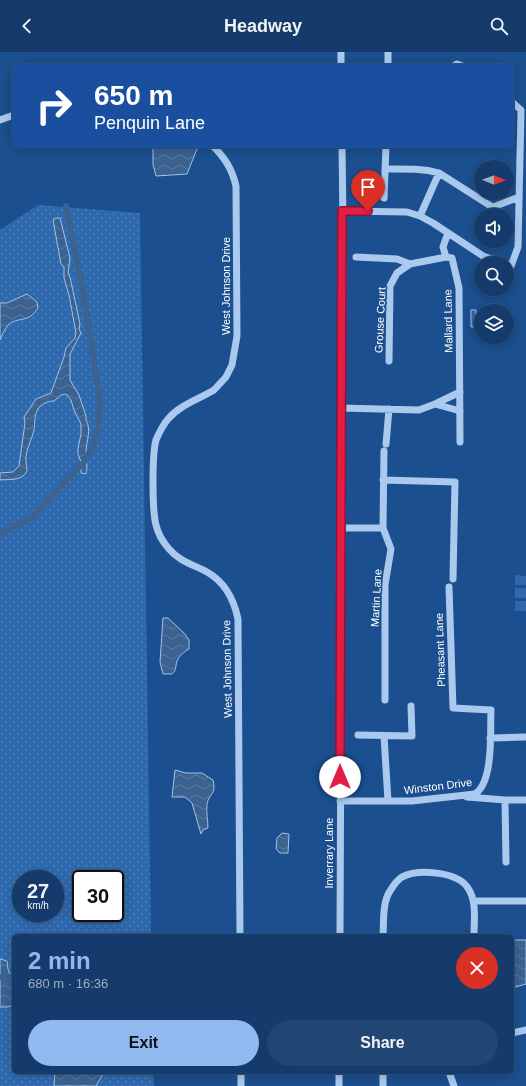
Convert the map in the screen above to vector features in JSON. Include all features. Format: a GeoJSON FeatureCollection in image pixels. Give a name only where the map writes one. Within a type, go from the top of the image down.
{"type":"FeatureCollection","features":[{"type":"Feature","properties":{"kind":"street"},"geometry":{"type":"LineString","coordinates":[[341,52],[341,64]]}},
{"type":"Feature","properties":{"kind":"street"},"geometry":{"type":"LineString","coordinates":[[388,52],[388,64]]}},
{"type":"Feature","properties":{"kind":"street"},"geometry":{"type":"LineString","coordinates":[[514,104],[521,110],[518,247],[514,256]]}},
{"type":"Feature","properties":{"kind":"street"},"geometry":{"type":"LineString","coordinates":[[0,120],[12,117]]}},
{"type":"Feature","properties":{"kind":"street","name":"West Johnson Drive"},"geometry":{"type":"LineString","coordinates":[[215,148],[228,163],[236,186],[237,338],[232,366],[219,385],[214,390],[178,411],[169,419],[156,440],[154,450],[154,515],[160,536],[170,550],[183,561],[216,578],[230,596],[238,619],[240,934]]}},
{"type":"Feature","properties":{"kind":"street","name":"Inverrary Lane"},"geometry":{"type":"LineString","coordinates":[[340,934],[342,148]]}},
{"type":"Feature","properties":{"kind":"street"},"geometry":{"type":"LineString","coordinates":[[384,198],[386,148]]}},
{"type":"Feature","properties":{"kind":"street"},"geometry":{"type":"LineString","coordinates":[[385,170],[418,169],[439,173],[493,208],[519,197]]}},
{"type":"Feature","properties":{"kind":"street"},"geometry":{"type":"LineString","coordinates":[[420,216],[439,173]]}},
{"type":"Feature","properties":{"kind":"street"},"geometry":{"type":"LineString","coordinates":[[342,211],[408,212],[420,216],[483,256]]}},
{"type":"Feature","properties":{"kind":"street"},"geometry":{"type":"LineString","coordinates":[[514,221],[518,223]]}},
{"type":"Feature","properties":{"kind":"street"},"geometry":{"type":"LineString","coordinates":[[356,257],[397,259],[410,264],[446,257],[443,247],[448,233]]}},
{"type":"Feature","properties":{"kind":"street","name":"Mallard Lane"},"geometry":{"type":"LineString","coordinates":[[446,257],[452,258],[459,288],[460,392]]}},
{"type":"Feature","properties":{"kind":"street","name":"Grouse Court"},"geometry":{"type":"LineString","coordinates":[[389,361],[390,286],[397,273],[410,264]]}},
{"type":"Feature","properties":{"kind":"street"},"geometry":{"type":"LineString","coordinates":[[341,408],[419,410],[460,392],[460,442]]}},
{"type":"Feature","properties":{"kind":"street"},"geometry":{"type":"LineString","coordinates":[[435,404],[460,411]]}},
{"type":"Feature","properties":{"kind":"street","name":"Martin Lane"},"geometry":{"type":"LineString","coordinates":[[385,700],[385,585],[391,549],[383,528],[383,466],[389,409]]}},
{"type":"Feature","properties":{"kind":"street"},"geometry":{"type":"LineString","coordinates":[[383,480],[455,482],[453,579]]}},
{"type":"Feature","properties":{"kind":"street"},"geometry":{"type":"LineString","coordinates":[[341,528],[383,528]]}},
{"type":"Feature","properties":{"kind":"street","name":"Pheasant Lane"},"geometry":{"type":"LineString","coordinates":[[449,587],[453,708],[491,710]]}},
{"type":"Feature","properties":{"kind":"street"},"geometry":{"type":"LineString","coordinates":[[358,735],[412,736],[411,706]]}},
{"type":"Feature","properties":{"kind":"street","name":"Winston Drive"},"geometry":{"type":"LineString","coordinates":[[340,802],[412,801],[475,794],[479,791],[483,784],[490,755],[491,710]]}},
{"type":"Feature","properties":{"kind":"street"},"geometry":{"type":"LineString","coordinates":[[384,736],[388,801]]}},
{"type":"Feature","properties":{"kind":"street"},"geometry":{"type":"LineString","coordinates":[[490,738],[526,738]]}},
{"type":"Feature","properties":{"kind":"street"},"geometry":{"type":"LineString","coordinates":[[455,796],[526,800]]}},
{"type":"Feature","properties":{"kind":"street"},"geometry":{"type":"LineString","coordinates":[[505,800],[506,862]]}},
{"type":"Feature","properties":{"kind":"street"},"geometry":{"type":"LineString","coordinates":[[384,934],[385,902],[388,892],[394,884],[402,877],[413,874],[435,873],[447,874],[462,881],[469,888],[474,901],[474,934]]}},
{"type":"Feature","properties":{"kind":"street"},"geometry":{"type":"LineString","coordinates":[[474,901],[526,901]]}},
{"type":"Feature","properties":{"kind":"street"},"geometry":{"type":"LineString","coordinates":[[514,1033],[526,1030]]}},
{"type":"Feature","properties":{"kind":"street"},"geometry":{"type":"LineString","coordinates":[[240,1074],[241,1086]]}},
{"type":"Feature","properties":{"kind":"street"},"geometry":{"type":"LineString","coordinates":[[339,1074],[339,1086]]}},
{"type":"Feature","properties":{"kind":"street"},"geometry":{"type":"LineString","coordinates":[[383,1074],[383,1086]]}},
{"type":"Feature","properties":{"kind":"street"},"geometry":{"type":"LineString","coordinates":[[450,1074],[454,1086]]}},
{"type":"Feature","properties":{"kind":"shaded area"},"geometry":{"type":"Polygon","coordinates":[[[38,205],[140,213],[151,934],[12,934],[12,1074],[153,1074],[154,1086],[0,1086],[0,230],[38,205]]]}},
{"type":"Feature","properties":{"kind":"shaded area"},"geometry":{"type":"Polygon","coordinates":[[[515,575],[526,576],[526,585],[515,585],[515,575]]]}},
{"type":"Feature","properties":{"kind":"shaded area"},"geometry":{"type":"Polygon","coordinates":[[[515,588],[526,588],[526,598],[515,598],[515,588]]]}},
{"type":"Feature","properties":{"kind":"shaded area"},"geometry":{"type":"Polygon","coordinates":[[[515,601],[526,601],[526,611],[515,611],[515,601]]]}},
{"type":"Feature","properties":{"kind":"water"},"geometry":{"type":"Polygon","coordinates":[[[153,148],[197,149],[187,174],[156,176],[153,165],[153,148]]]}},
{"type":"Feature","properties":{"kind":"water"},"geometry":{"type":"Polygon","coordinates":[[[60,218],[70,258],[68,273],[80,324],[79,329],[81,333],[70,354],[70,380],[79,395],[89,428],[86,448],[87,471],[86,474],[81,473],[81,462],[78,454],[81,424],[71,400],[66,394],[61,395],[54,401],[47,402],[39,407],[35,416],[34,430],[26,457],[26,473],[22,477],[16,479],[0,480],[0,473],[13,472],[19,466],[25,423],[24,417],[36,399],[51,393],[66,348],[75,338],[76,333],[69,295],[64,278],[64,267],[61,264],[53,220],[60,218]]]}},
{"type":"Feature","properties":{"kind":"water"},"geometry":{"type":"Polygon","coordinates":[[[27,294],[37,302],[38,308],[27,318],[12,322],[8,325],[0,340],[0,303],[7,303],[27,294]]]}},
{"type":"Feature","properties":{"kind":"water"},"geometry":{"type":"Polygon","coordinates":[[[471,310],[474,310],[474,327],[471,327],[471,310]]]}},
{"type":"Feature","properties":{"kind":"water"},"geometry":{"type":"Polygon","coordinates":[[[163,618],[168,618],[184,633],[189,640],[189,649],[179,657],[174,673],[172,674],[163,674],[160,662],[163,618]]]}},
{"type":"Feature","properties":{"kind":"water"},"geometry":{"type":"Polygon","coordinates":[[[175,770],[186,773],[202,773],[213,780],[214,789],[207,804],[208,828],[203,830],[201,834],[192,803],[185,797],[172,797],[175,770]]]}},
{"type":"Feature","properties":{"kind":"water"},"geometry":{"type":"Polygon","coordinates":[[[282,833],[289,834],[288,853],[280,853],[276,849],[277,838],[282,833]]]}},
{"type":"Feature","properties":{"kind":"water"},"geometry":{"type":"Polygon","coordinates":[[[514,940],[526,940],[526,984],[514,987],[514,940]]]}},
{"type":"Feature","properties":{"kind":"water"},"geometry":{"type":"Polygon","coordinates":[[[0,959],[7,961],[12,983],[12,1006],[0,1007],[0,959]]]}},
{"type":"Feature","properties":{"kind":"water"},"geometry":{"type":"Polygon","coordinates":[[[55,1074],[103,1074],[96,1086],[54,1086],[55,1074]]]}},
{"type":"Feature","properties":{"kind":"waterway"},"geometry":{"type":"LineString","coordinates":[[0,534],[31,518],[84,462],[94,444],[98,430],[100,399],[82,285],[66,206]]}},
{"type":"Feature","properties":{"kind":"waterway"},"geometry":{"type":"LineString","coordinates":[[0,977],[12,977]]}},
{"type":"Feature","properties":{"kind":"route"},"geometry":{"type":"LineString","coordinates":[[340,777],[342,211],[368,211]]}}]}
